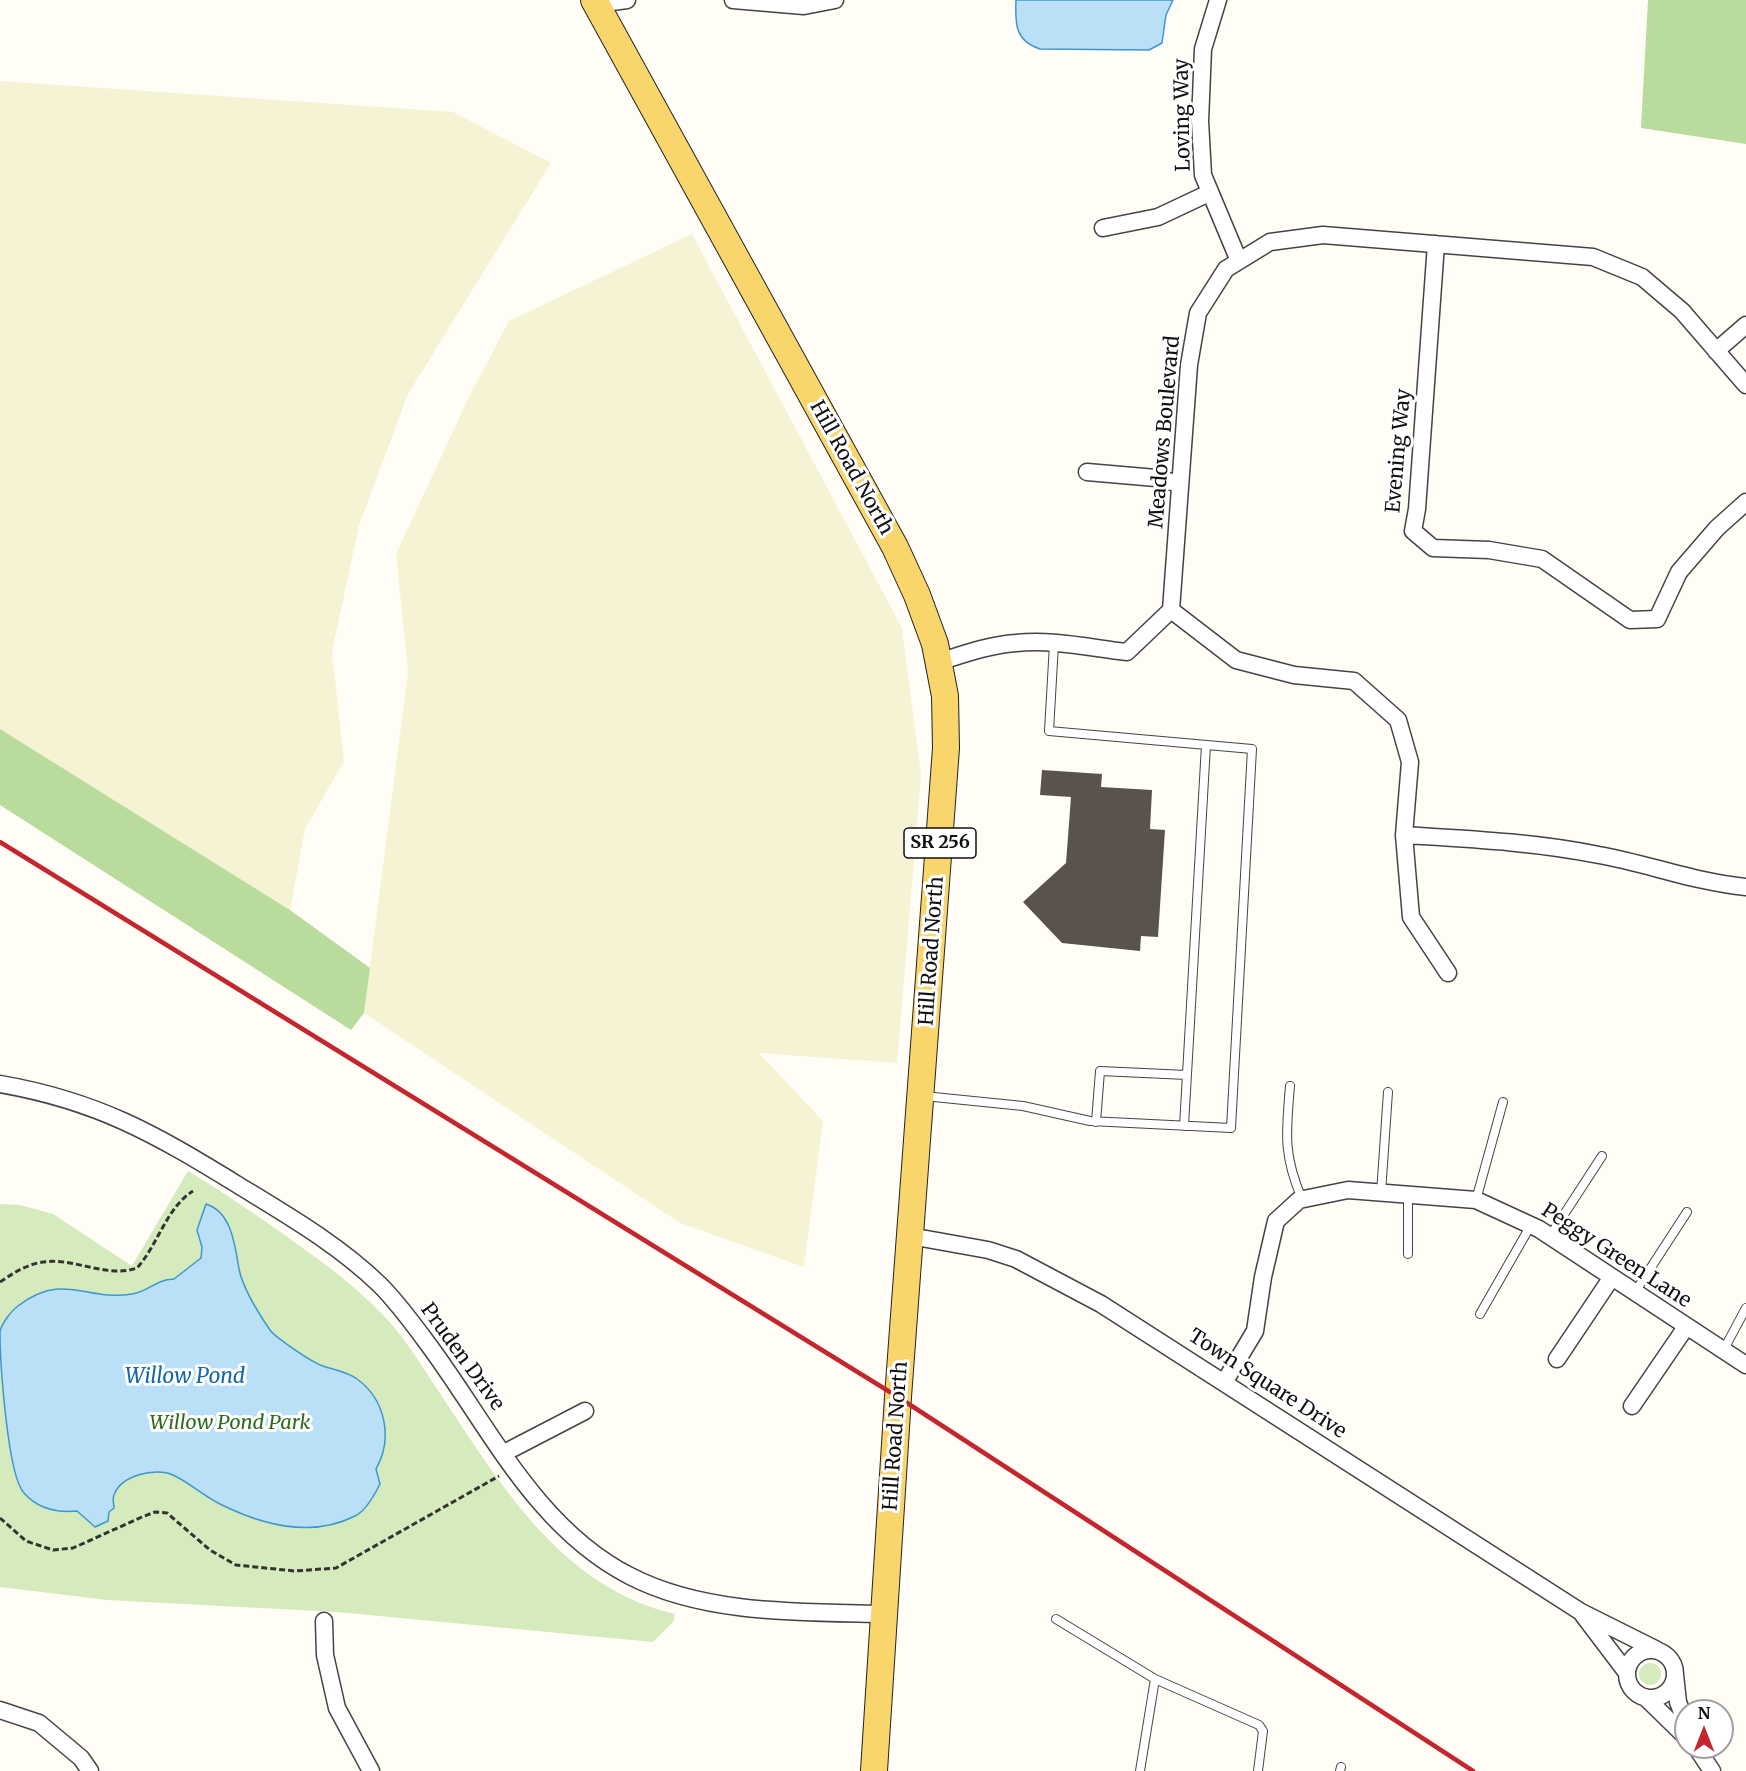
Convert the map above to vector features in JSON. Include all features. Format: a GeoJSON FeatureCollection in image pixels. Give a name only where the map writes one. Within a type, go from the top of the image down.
{"type":"FeatureCollection","features":[{"type":"Feature","properties":{"kind":"main road","name":"Hill Road North"},"geometry":{"type":"LineString","coordinates":[[595,2],[895,547],[927,619],[939,662],[945,696],[946,748],[874,1771]]}},
{"type":"Feature","properties":{"kind":"street"},"geometry":{"type":"LineString","coordinates":[[595,2],[627,0]]}},
{"type":"Feature","properties":{"kind":"street"},"geometry":{"type":"LineString","coordinates":[[742,0],[804,6],[835,0]]}},
{"type":"Feature","properties":{"kind":"street","name":"Loving Way"},"geometry":{"type":"LineString","coordinates":[[1218,0],[1203,49],[1201,105],[1203,175],[1239,261]]}},
{"type":"Feature","properties":{"kind":"street"},"geometry":{"type":"LineString","coordinates":[[1103,228],[1158,217],[1209,193]]}},
{"type":"Feature","properties":{"kind":"street","name":"Meadows Boulevard"},"geometry":{"type":"LineString","coordinates":[[1171,610],[1189,365],[1198,313],[1226,269],[1270,242],[1323,235],[1593,257],[1642,277],[1682,311],[1746,385]]}},
{"type":"Feature","properties":{"kind":"street","name":"Evening Way"},"geometry":{"type":"LineString","coordinates":[[1436,244],[1417,509],[1413,531],[1433,548],[1489,550],[1542,559],[1630,620],[1658,619],[1679,572],[1718,528],[1746,502]]}},
{"type":"Feature","properties":{"kind":"street"},"geometry":{"type":"LineString","coordinates":[[1716,351],[1746,325]]}},
{"type":"Feature","properties":{"kind":"street"},"geometry":{"type":"LineString","coordinates":[[1087,472],[1156,478],[1180,484]]}},
{"type":"Feature","properties":{"kind":"street"},"geometry":{"type":"LineString","coordinates":[[939,662],[991,646],[1017,643],[1054,644],[1127,652],[1171,610],[1236,660],[1294,675],[1353,681],[1398,720],[1410,762],[1404,836],[1412,916],[1448,973]]}},
{"type":"Feature","properties":{"kind":"street"},"geometry":{"type":"LineString","coordinates":[[1404,836],[1483,839],[1599,855],[1712,884],[1746,887]]}},
{"type":"Feature","properties":{"kind":"street","name":"Pruden Drive"},"geometry":{"type":"LineString","coordinates":[[0,1084],[67,1098],[139,1126],[316,1234],[357,1265],[395,1301],[509,1460],[565,1531],[607,1563],[653,1587],[678,1595],[729,1605],[886,1614]]}},
{"type":"Feature","properties":{"kind":"street","name":"Peggy Green Lane"},"geometry":{"type":"LineString","coordinates":[[1226,1381],[1255,1331],[1263,1277],[1276,1221],[1302,1199],[1348,1190],[1476,1200],[1532,1225],[1746,1365]]}},
{"type":"Feature","properties":{"kind":"street","name":"Town Square Drive"},"geometry":{"type":"LineString","coordinates":[[910,1236],[988,1250],[1025,1263],[1101,1304],[1226,1381],[1581,1612],[1657,1650],[1670,1659],[1675,1674],[1678,1699]]}},
{"type":"Feature","properties":{"kind":"street"},"geometry":{"type":"LineString","coordinates":[[1557,1359],[1612,1277]]}},
{"type":"Feature","properties":{"kind":"street"},"geometry":{"type":"LineString","coordinates":[[1632,1406],[1686,1327]]}},
{"type":"Feature","properties":{"kind":"street"},"geometry":{"type":"LineString","coordinates":[[509,1460],[585,1411]]}},
{"type":"Feature","properties":{"kind":"street","name":"Town Square Drive"},"geometry":{"type":"LineString","coordinates":[[1581,1612],[1627,1673],[1634,1690],[1645,1697],[1674,1725]]}},
{"type":"Feature","properties":{"kind":"street"},"geometry":{"type":"LineString","coordinates":[[324,1622],[325,1655],[337,1708],[371,1771]]}},
{"type":"Feature","properties":{"kind":"street"},"geometry":{"type":"LineString","coordinates":[[1627,1673],[1630,1661],[1639,1653],[1657,1650]]}},
{"type":"Feature","properties":{"kind":"street"},"geometry":{"type":"LineString","coordinates":[[1645,1697],[1652,1698],[1665,1693],[1674,1681],[1675,1674]]}},
{"type":"Feature","properties":{"kind":"street"},"geometry":{"type":"LineString","coordinates":[[0,1710],[39,1723],[81,1758],[90,1771]]}},
{"type":"Feature","properties":{"kind":"lane"},"geometry":{"type":"LineString","coordinates":[[920,1096],[1023,1106],[1096,1122],[1231,1128],[1252,749],[1049,731],[1054,644]]}},
{"type":"Feature","properties":{"kind":"lane"},"geometry":{"type":"LineString","coordinates":[[1184,1126],[1206,745]]}},
{"type":"Feature","properties":{"kind":"lane"},"geometry":{"type":"LineString","coordinates":[[1096,1122],[1100,1071],[1187,1075]]}},
{"type":"Feature","properties":{"kind":"lane"},"geometry":{"type":"LineString","coordinates":[[1290,1086],[1286,1145],[1288,1162],[1302,1199]]}},
{"type":"Feature","properties":{"kind":"lane"},"geometry":{"type":"LineString","coordinates":[[1381,1193],[1388,1092]]}},
{"type":"Feature","properties":{"kind":"lane"},"geometry":{"type":"LineString","coordinates":[[1476,1200],[1503,1102]]}},
{"type":"Feature","properties":{"kind":"lane"},"geometry":{"type":"LineString","coordinates":[[1550,1236],[1602,1156]]}},
{"type":"Feature","properties":{"kind":"lane"},"geometry":{"type":"LineString","coordinates":[[1408,1195],[1408,1254]]}},
{"type":"Feature","properties":{"kind":"lane"},"geometry":{"type":"LineString","coordinates":[[1635,1292],[1687,1212]]}},
{"type":"Feature","properties":{"kind":"lane"},"geometry":{"type":"LineString","coordinates":[[1480,1314],[1532,1225]]}},
{"type":"Feature","properties":{"kind":"lane"},"geometry":{"type":"LineString","coordinates":[[1723,1351],[1746,1308]]}},
{"type":"Feature","properties":{"kind":"lane"},"geometry":{"type":"LineString","coordinates":[[1056,1619],[1155,1679],[1259,1725],[1263,1731],[1258,1771]]}},
{"type":"Feature","properties":{"kind":"lane"},"geometry":{"type":"LineString","coordinates":[[1140,1771],[1155,1679]]}},
{"type":"Feature","properties":{"kind":"path"},"geometry":{"type":"LineString","coordinates":[[0,1282],[20,1269],[55,1261],[116,1271],[137,1268],[183,1197],[193,1191]]}},
{"type":"Feature","properties":{"kind":"path"},"geometry":{"type":"LineString","coordinates":[[0,1518],[26,1541],[53,1550],[73,1548],[155,1512],[167,1513],[210,1550],[236,1565],[295,1571],[336,1568],[509,1460]]}},
{"type":"Feature","properties":{"kind":"shaded area"},"geometry":{"type":"Polygon","coordinates":[[[0,81],[453,112],[551,163],[408,394],[359,525],[332,652],[344,761],[305,829],[290,910],[0,729],[0,81]]]}},
{"type":"Feature","properties":{"kind":"shaded area"},"geometry":{"type":"Polygon","coordinates":[[[692,234],[902,628],[921,775],[897,1063],[759,1053],[823,1121],[804,1267],[680,1223],[364,1013],[408,672],[396,554],[468,399],[509,321],[692,234]]]}},
{"type":"Feature","properties":{"kind":"green space"},"geometry":{"type":"Polygon","coordinates":[[[1648,0],[1746,0],[1746,144],[1641,128],[1648,0]]]}},
{"type":"Feature","properties":{"kind":"green space"},"geometry":{"type":"Polygon","coordinates":[[[0,729],[290,910],[370,968],[364,1013],[351,1030],[0,805],[0,729]]]}},
{"type":"Feature","properties":{"kind":"green space","name":"Willow Pond Park"},"geometry":{"type":"Polygon","coordinates":[[[188,1171],[272,1226],[345,1280],[372,1304],[405,1342],[482,1457],[534,1524],[564,1554],[597,1580],[634,1600],[675,1614],[673,1622],[653,1642],[337,1612],[107,1600],[0,1587],[0,1204],[20,1205],[53,1214],[132,1266],[188,1171]]]}},
{"type":"Feature","properties":{"kind":"green space"},"geometry":{"type":"Polygon","coordinates":[[[1650,1663],[1658,1666],[1661,1674],[1658,1682],[1650,1685],[1642,1682],[1639,1674],[1642,1666],[1650,1663]]]}},
{"type":"Feature","properties":{"kind":"water"},"geometry":{"type":"Polygon","coordinates":[[[1016,0],[1173,0],[1166,15],[1162,43],[1149,50],[1040,49],[1032,46],[1021,36],[1016,17],[1016,0]]]}},
{"type":"Feature","properties":{"kind":"water","name":"Willow Pond"},"geometry":{"type":"Polygon","coordinates":[[[206,1204],[222,1214],[227,1222],[234,1240],[244,1284],[256,1309],[270,1330],[311,1360],[357,1379],[375,1398],[384,1421],[385,1433],[381,1457],[376,1469],[380,1484],[366,1506],[355,1516],[339,1523],[322,1526],[304,1527],[270,1523],[220,1504],[173,1475],[158,1472],[140,1475],[124,1482],[114,1495],[114,1508],[109,1512],[108,1521],[95,1527],[77,1511],[48,1509],[35,1503],[24,1493],[18,1482],[6,1416],[1,1366],[0,1332],[2,1325],[18,1306],[49,1290],[132,1294],[162,1281],[174,1279],[201,1258],[202,1247],[197,1230],[206,1204]]]}},
{"type":"Feature","properties":{"kind":"building"},"geometry":{"type":"Polygon","coordinates":[[[1042,770],[1102,774],[1101,787],[1152,790],[1150,829],[1165,830],[1158,937],[1141,936],[1140,951],[1062,943],[1023,902],[1066,863],[1071,797],[1040,795],[1042,770]]]}},
{"type":"Feature","properties":{"kind":"railway"},"geometry":{"type":"LineString","coordinates":[[0,842],[898,1397],[1473,1771]]}}]}
